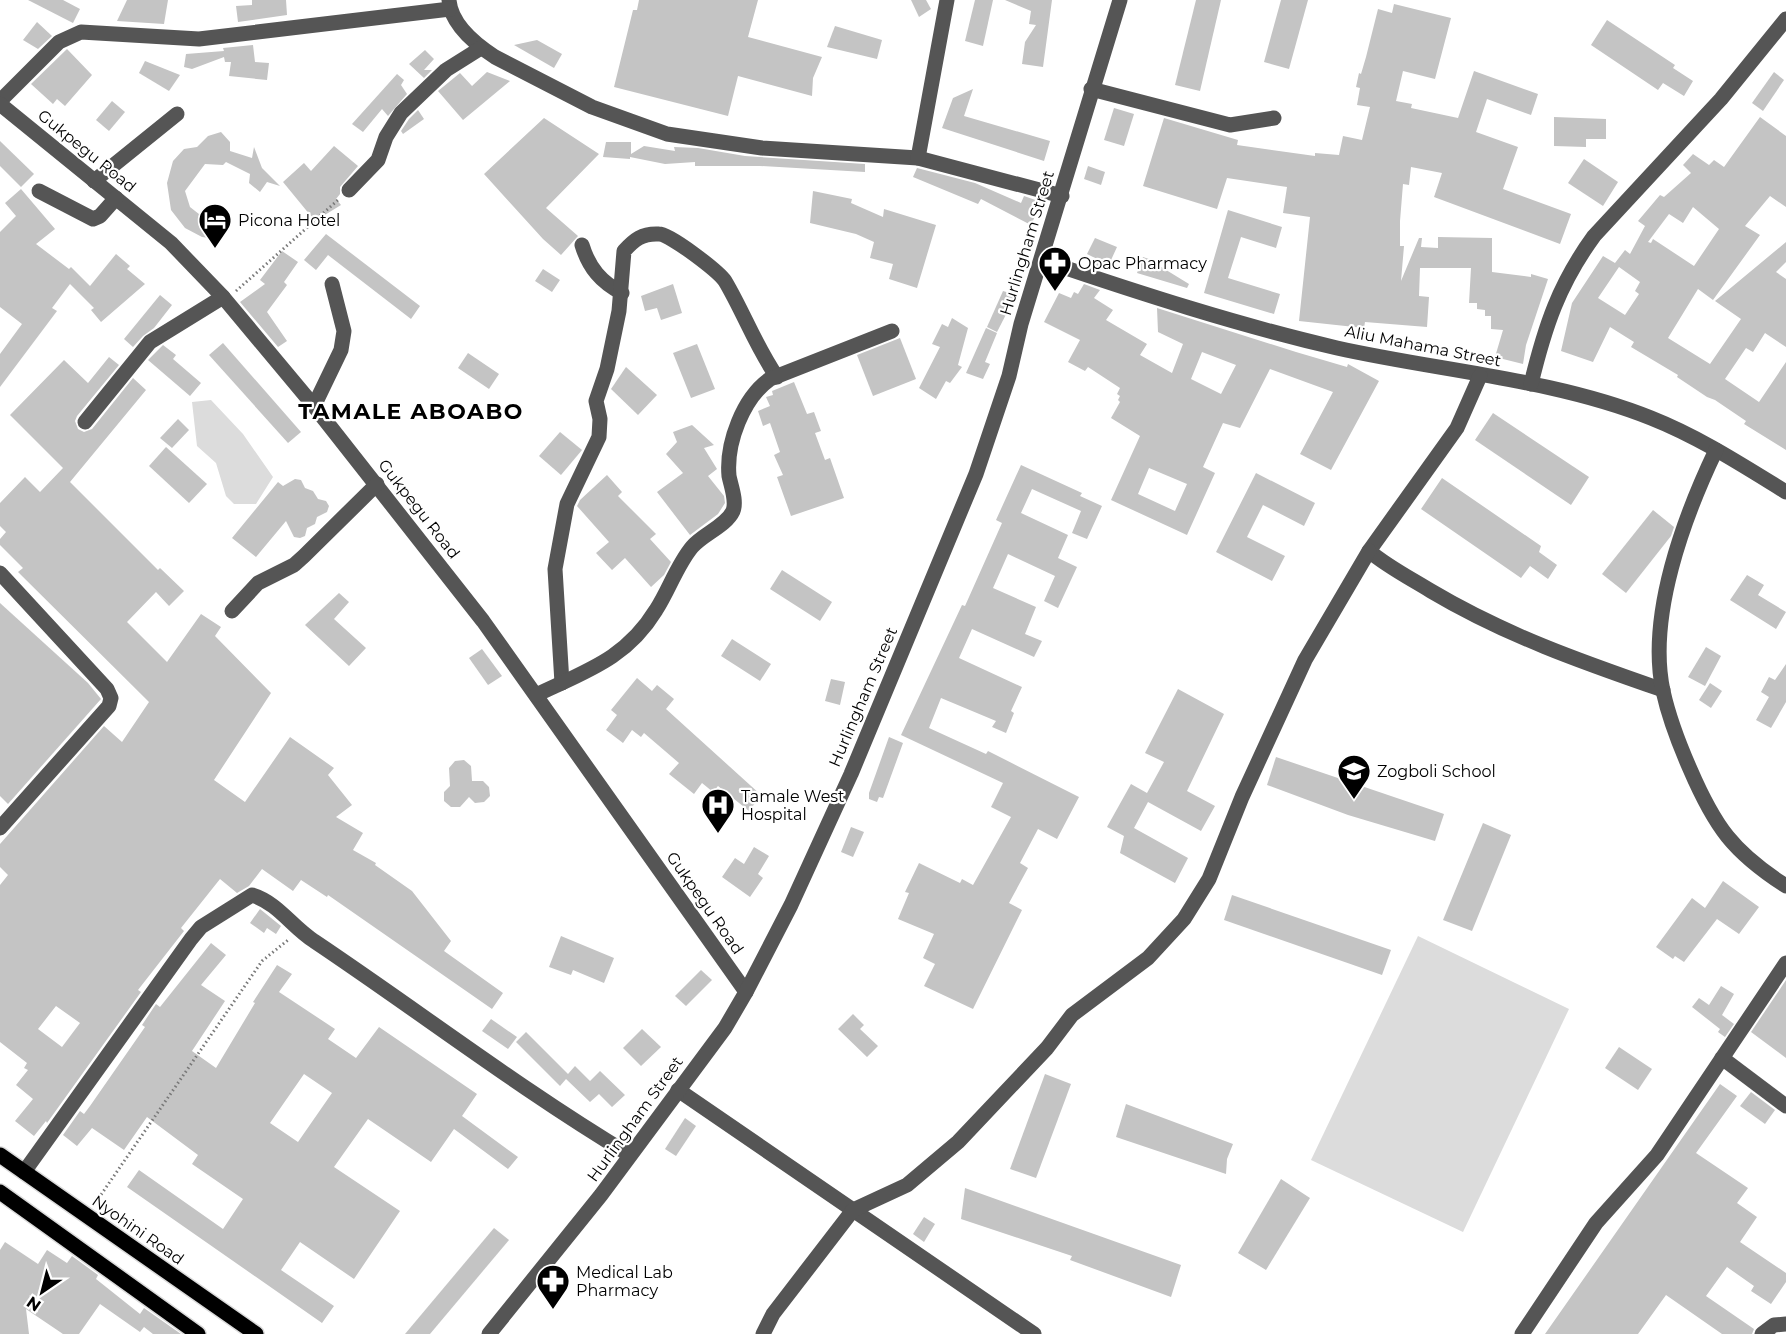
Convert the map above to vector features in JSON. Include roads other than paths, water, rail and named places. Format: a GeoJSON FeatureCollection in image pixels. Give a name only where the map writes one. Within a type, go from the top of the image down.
{"type":"FeatureCollection","features":[{"type":"Feature","properties":{"kind":"main road","name":"Nyohini Road"},"geometry":{"type":"LineString","coordinates":[[0,1155],[256,1334]]}},
{"type":"Feature","properties":{"kind":"main road"},"geometry":{"type":"LineString","coordinates":[[0,1192],[198,1334]]}},
{"type":"Feature","properties":{"kind":"street"},"geometry":{"type":"LineString","coordinates":[[918,158],[946,0]]}},
{"type":"Feature","properties":{"kind":"street","name":"Hurlingham Street"},"geometry":{"type":"LineString","coordinates":[[489,1334],[602,1195],[725,1028],[791,905],[851,774],[976,474],[1009,376],[1021,324],[1062,196],[1091,89],[1120,0]]}},
{"type":"Feature","properties":{"kind":"street"},"geometry":{"type":"LineString","coordinates":[[0,103],[59,42],[81,32],[199,39],[449,4],[458,23],[481,48],[592,107],[667,134],[762,148],[918,158],[1062,196]]}},
{"type":"Feature","properties":{"kind":"street"},"geometry":{"type":"LineString","coordinates":[[1531,384],[1549,315],[1578,258],[1594,236],[1721,99],[1786,20]]}},
{"type":"Feature","properties":{"kind":"street"},"geometry":{"type":"LineString","coordinates":[[349,190],[378,160],[386,137],[401,113],[446,70],[481,48]]}},
{"type":"Feature","properties":{"kind":"street"},"geometry":{"type":"LineString","coordinates":[[1091,89],[1230,125],[1274,118]]}},
{"type":"Feature","properties":{"kind":"street","name":"Gukpegu Road"},"geometry":{"type":"LineString","coordinates":[[0,103],[171,243],[225,298],[441,565],[746,992]]}},
{"type":"Feature","properties":{"kind":"street"},"geometry":{"type":"LineString","coordinates":[[94,181],[177,114]]}},
{"type":"Feature","properties":{"kind":"street"},"geometry":{"type":"LineString","coordinates":[[39,191],[93,219],[99,216],[116,198]]}},
{"type":"Feature","properties":{"kind":"street"},"geometry":{"type":"LineString","coordinates":[[562,683],[555,568],[567,504],[599,437],[600,419],[596,401],[607,369],[622,292],[624,251],[642,235],[662,234],[718,273],[752,328],[761,354],[777,377]]}},
{"type":"Feature","properties":{"kind":"street"},"geometry":{"type":"LineString","coordinates":[[582,245],[586,258],[603,283],[622,292]]}},
{"type":"Feature","properties":{"kind":"street","name":"Aliu Mahama Street"},"geometry":{"type":"LineString","coordinates":[[1042,260],[1118,285],[1305,340],[1480,376],[1531,384],[1633,412],[1716,450],[1786,492]]}},
{"type":"Feature","properties":{"kind":"street"},"geometry":{"type":"LineString","coordinates":[[314,406],[341,350],[344,331],[332,284]]}},
{"type":"Feature","properties":{"kind":"street"},"geometry":{"type":"LineString","coordinates":[[85,422],[150,342],[225,298]]}},
{"type":"Feature","properties":{"kind":"street"},"geometry":{"type":"LineString","coordinates":[[536,695],[616,656],[637,637],[657,609],[691,548],[731,515],[734,506],[729,474],[733,442],[753,395],[761,385],[892,331]]}},
{"type":"Feature","properties":{"kind":"street"},"geometry":{"type":"LineString","coordinates":[[764,1334],[773,1314],[854,1210],[907,1185],[958,1142],[1047,1048],[1072,1015],[1148,958],[1184,919],[1209,879],[1242,797],[1305,660],[1369,551],[1457,428],[1480,376]]}},
{"type":"Feature","properties":{"kind":"street"},"geometry":{"type":"LineString","coordinates":[[1716,450],[1690,509],[1664,599],[1661,660],[1663,690],[1679,745],[1713,817],[1738,851],[1786,886]]}},
{"type":"Feature","properties":{"kind":"street"},"geometry":{"type":"LineString","coordinates":[[232,611],[258,583],[299,561],[377,484]]}},
{"type":"Feature","properties":{"kind":"street"},"geometry":{"type":"LineString","coordinates":[[1369,551],[1392,569],[1479,620],[1564,656],[1663,690]]}},
{"type":"Feature","properties":{"kind":"street"},"geometry":{"type":"LineString","coordinates":[[0,573],[107,688],[111,698],[109,706],[0,828]]}},
{"type":"Feature","properties":{"kind":"street"},"geometry":{"type":"LineString","coordinates":[[24,1172],[201,927],[252,895],[275,907],[301,931],[558,1112],[630,1155]]}},
{"type":"Feature","properties":{"kind":"street"},"geometry":{"type":"LineString","coordinates":[[1522,1334],[1596,1223],[1657,1155],[1786,963]]}},
{"type":"Feature","properties":{"kind":"street"},"geometry":{"type":"LineString","coordinates":[[1722,1058],[1786,1106]]}},
{"type":"Feature","properties":{"kind":"street"},"geometry":{"type":"LineString","coordinates":[[678,1090],[1034,1334]]}},
{"type":"Feature","properties":{"kind":"street"},"geometry":{"type":"LineString","coordinates":[[1762,1334],[1774,1324],[1786,1324]]}},
{"type":"Feature","properties":{"kind":"place","name":"Picona Hotel"},"geometry":{"type":"Point","coordinates":[215,249]}},
{"type":"Feature","properties":{"kind":"place","name":"Opac Pharmacy"},"geometry":{"type":"Point","coordinates":[1055,292]}},
{"type":"Feature","properties":{"kind":"place","name":"Zogboli School"},"geometry":{"type":"Point","coordinates":[1354,800]}},
{"type":"Feature","properties":{"kind":"place","name":"Tamale West Hospital"},"geometry":{"type":"Point","coordinates":[718,834]}},
{"type":"Feature","properties":{"kind":"place","name":"Medical Lab Pharmacy"},"geometry":{"type":"Point","coordinates":[553,1310]}},
{"type":"Feature","properties":{"kind":"district","name":"TAMALE ABOABO"},"geometry":{"type":"Point","coordinates":[411,411]}}]}
